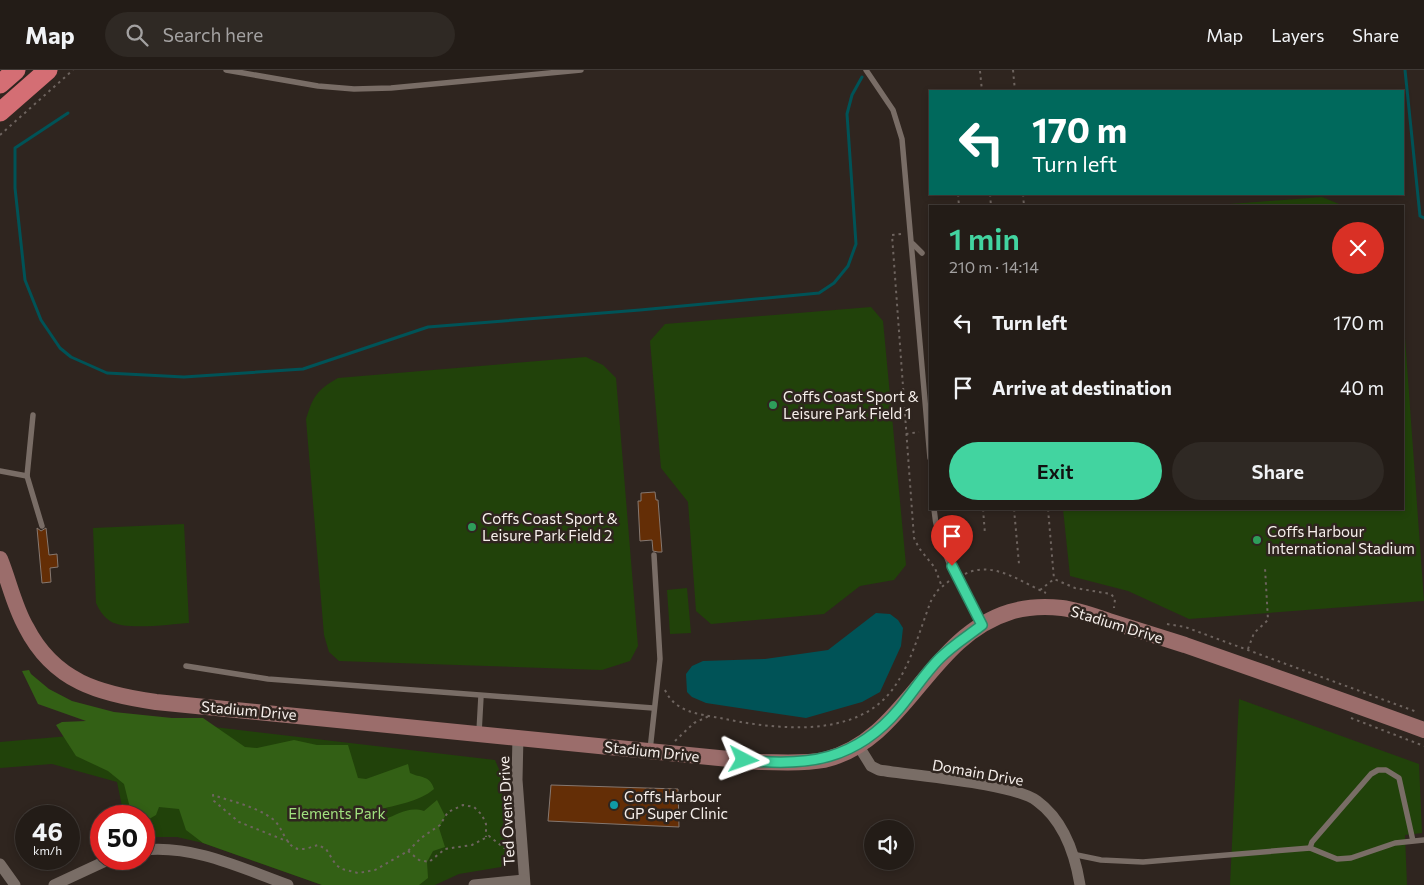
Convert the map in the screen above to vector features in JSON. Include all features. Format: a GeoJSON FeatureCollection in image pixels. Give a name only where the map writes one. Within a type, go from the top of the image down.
{"type":"FeatureCollection","features":[{"type":"Feature","properties":{"kind":"highway"},"geometry":{"type":"LineString","coordinates":[[0,84],[16,70]]}},
{"type":"Feature","properties":{"kind":"highway"},"geometry":{"type":"LineString","coordinates":[[0,112],[48,70]]}},
{"type":"Feature","properties":{"kind":"main road","name":"Stadium Drive"},"geometry":{"type":"LineString","coordinates":[[0,559],[25,626],[39,649],[59,669],[82,685],[98,691],[156,702],[479,732],[760,762],[801,763],[824,759],[858,746],[877,732],[898,710],[940,659],[982,625],[1010,612],[1045,607],[1064,608],[1171,640],[1424,730]]}},
{"type":"Feature","properties":{"kind":"street","name":"Ted Ovens Drive"},"geometry":{"type":"LineString","coordinates":[[518,736],[517,780],[525,882]]}},
{"type":"Feature","properties":{"kind":"street","name":"Domain Drive"},"geometry":{"type":"LineString","coordinates":[[858,746],[871,766],[879,770],[1023,794],[1038,801],[1059,822],[1072,854],[1080,885]]}},
{"type":"Feature","properties":{"kind":"street"},"geometry":{"type":"LineString","coordinates":[[155,849],[165,848],[193,852],[280,884]]}},
{"type":"Feature","properties":{"kind":"street"},"geometry":{"type":"LineString","coordinates":[[0,864],[16,885]]}},
{"type":"Feature","properties":{"kind":"street"},"geometry":{"type":"LineString","coordinates":[[54,885],[90,868]]}},
{"type":"Feature","properties":{"kind":"street"},"geometry":{"type":"LineString","coordinates":[[474,885],[525,882]]}},
{"type":"Feature","properties":{"kind":"lane"},"geometry":{"type":"LineString","coordinates":[[226,70],[318,86],[354,89],[391,88],[581,70]]}},
{"type":"Feature","properties":{"kind":"lane"},"geometry":{"type":"LineString","coordinates":[[866,70],[893,110],[898,123],[904,153],[929,445]]}},
{"type":"Feature","properties":{"kind":"lane"},"geometry":{"type":"LineString","coordinates":[[913,244],[922,253]]}},
{"type":"Feature","properties":{"kind":"lane"},"geometry":{"type":"LineString","coordinates":[[33,415],[27,476],[42,526]]}},
{"type":"Feature","properties":{"kind":"lane"},"geometry":{"type":"LineString","coordinates":[[0,471],[27,476]]}},
{"type":"Feature","properties":{"kind":"lane"},"geometry":{"type":"LineString","coordinates":[[934,510],[938,532],[946,555],[982,625]]}},
{"type":"Feature","properties":{"kind":"lane"},"geometry":{"type":"LineString","coordinates":[[650,750],[660,650],[654,555]]}},
{"type":"Feature","properties":{"kind":"lane"},"geometry":{"type":"LineString","coordinates":[[186,666],[268,679],[653,708]]}},
{"type":"Feature","properties":{"kind":"lane"},"geometry":{"type":"LineString","coordinates":[[479,732],[481,696]]}},
{"type":"Feature","properties":{"kind":"lane"},"geometry":{"type":"LineString","coordinates":[[1310,848],[1312,842],[1362,784],[1371,774],[1378,770],[1386,770],[1399,778],[1413,841]]}},
{"type":"Feature","properties":{"kind":"lane"},"geometry":{"type":"LineString","coordinates":[[1072,854],[1101,860],[1143,862],[1310,848],[1337,859],[1351,858],[1379,847],[1424,840]]}},
{"type":"Feature","properties":{"kind":"path"},"geometry":{"type":"LineString","coordinates":[[0,135],[73,70]]}},
{"type":"Feature","properties":{"kind":"path"},"geometry":{"type":"LineString","coordinates":[[1013,70],[1014,90]]}},
{"type":"Feature","properties":{"kind":"path"},"geometry":{"type":"LineString","coordinates":[[980,71],[982,90]]}},
{"type":"Feature","properties":{"kind":"path"},"geometry":{"type":"LineString","coordinates":[[906,234],[892,235],[914,538],[919,548],[935,568],[942,587]]}},
{"type":"Feature","properties":{"kind":"path"},"geometry":{"type":"LineString","coordinates":[[906,434],[921,431]]}},
{"type":"Feature","properties":{"kind":"path"},"geometry":{"type":"LineString","coordinates":[[983,510],[985,534]]}},
{"type":"Feature","properties":{"kind":"path"},"geometry":{"type":"LineString","coordinates":[[1014,510],[1019,564]]}},
{"type":"Feature","properties":{"kind":"path"},"geometry":{"type":"LineString","coordinates":[[1048,510],[1054,579]]}},
{"type":"Feature","properties":{"kind":"path"},"geometry":{"type":"LineString","coordinates":[[1248,649],[1254,633],[1268,620],[1265,568]]}},
{"type":"Feature","properties":{"kind":"path"},"geometry":{"type":"LineString","coordinates":[[1040,590],[1054,579]]}},
{"type":"Feature","properties":{"kind":"path"},"geometry":{"type":"LineString","coordinates":[[1054,579],[1075,588],[1110,594],[1115,599],[1114,609]]}},
{"type":"Feature","properties":{"kind":"path"},"geometry":{"type":"LineString","coordinates":[[663,682],[669,697],[677,706],[687,711],[775,727],[795,728],[831,723],[866,712],[881,702],[898,681],[930,601],[950,581]]}},
{"type":"Feature","properties":{"kind":"path"},"geometry":{"type":"LineString","coordinates":[[1361,690],[1424,714]]}},
{"type":"Feature","properties":{"kind":"path"},"geometry":{"type":"LineString","coordinates":[[672,753],[674,742],[678,737],[694,723],[710,716]]}},
{"type":"Feature","properties":{"kind":"path"},"geometry":{"type":"LineString","coordinates":[[1350,719],[1424,746]]}},
{"type":"Feature","properties":{"kind":"path"},"geometry":{"type":"LineString","coordinates":[[289,842],[278,825],[265,814],[238,801],[213,795],[214,802],[239,822],[289,842],[297,848],[309,848],[318,845],[326,849],[338,868],[353,873],[379,869],[408,852],[421,838],[440,825],[448,812],[458,806],[474,807],[481,813],[486,824],[486,837]]}},
{"type":"Feature","properties":{"kind":"path"},"geometry":{"type":"LineString","coordinates":[[408,852],[418,860],[429,862],[445,849],[472,845],[486,837],[492,837],[502,847],[512,850]]}},
{"type":"Feature","properties":{"kind":"green space"},"geometry":{"type":"Polygon","coordinates":[[[1322,197],[1342,205],[1217,205],[1322,197]]]}},
{"type":"Feature","properties":{"kind":"green space","name":"Coffs Coast Sport & Leisure Park Field 1"},"geometry":{"type":"Polygon","coordinates":[[[871,307],[883,321],[906,565],[894,580],[860,586],[824,614],[711,624],[696,611],[688,502],[661,468],[650,341],[665,324],[871,307]]]}},
{"type":"Feature","properties":{"kind":"green space"},"geometry":{"type":"Polygon","coordinates":[[[1404,324],[1424,601],[1189,619],[1128,591],[1070,576],[1063,510],[1404,510],[1404,324]]]}},
{"type":"Feature","properties":{"kind":"green space","name":"Coffs Coast Sport & Leisure Park Field 2"},"geometry":{"type":"Polygon","coordinates":[[[586,357],[603,365],[616,378],[638,646],[630,661],[602,670],[339,661],[329,652],[324,635],[306,419],[311,405],[320,390],[338,378],[586,357]]]}},
{"type":"Feature","properties":{"kind":"green space"},"geometry":{"type":"Polygon","coordinates":[[[184,524],[189,623],[126,626],[110,621],[96,603],[93,528],[184,524]]]}},
{"type":"Feature","properties":{"kind":"green space"},"geometry":{"type":"Polygon","coordinates":[[[687,588],[691,633],[670,634],[667,590],[687,588]]]}},
{"type":"Feature","properties":{"kind":"green space","name":"Elements Park"},"geometry":{"type":"Polygon","coordinates":[[[29,670],[31,674],[49,689],[72,701],[114,712],[172,718],[203,718],[245,747],[257,748],[294,740],[317,745],[348,745],[358,778],[366,779],[408,764],[410,773],[430,781],[434,789],[414,800],[377,810],[377,816],[385,819],[409,810],[424,811],[437,800],[445,816],[439,828],[445,847],[433,851],[427,862],[428,878],[419,885],[322,885],[203,843],[186,830],[179,809],[159,807],[155,816],[155,805],[129,805],[124,784],[108,771],[76,756],[56,725],[62,722],[86,721],[38,704],[22,671],[29,670]]]}},
{"type":"Feature","properties":{"kind":"green space"},"geometry":{"type":"Polygon","coordinates":[[[1239,699],[1419,764],[1422,833],[1405,835],[1407,885],[1230,885],[1239,699]]]}},
{"type":"Feature","properties":{"kind":"green space","name":"Elements Park"},"geometry":{"type":"Polygon","coordinates":[[[197,725],[495,760],[501,774],[507,860],[501,867],[459,874],[435,885],[322,885],[203,843],[177,837],[155,837],[155,805],[122,805],[117,782],[52,764],[0,768],[0,742],[197,725]]]}},
{"type":"Feature","properties":{"kind":"water"},"geometry":{"type":"Polygon","coordinates":[[[876,613],[890,614],[898,620],[903,628],[901,646],[880,692],[862,702],[806,718],[706,703],[692,697],[687,692],[686,674],[692,666],[703,661],[765,659],[828,650],[876,613]]]}},
{"type":"Feature","properties":{"kind":"building"},"geometry":{"type":"Polygon","coordinates":[[[655,492],[656,500],[658,500],[662,552],[653,551],[652,540],[640,541],[638,501],[641,501],[641,493],[655,492]]]}},
{"type":"Feature","properties":{"kind":"building"},"geometry":{"type":"Polygon","coordinates":[[[37,528],[41,531],[46,528],[49,555],[57,554],[58,567],[50,568],[51,582],[42,583],[37,528]]]}},
{"type":"Feature","properties":{"kind":"building","name":"Coffs Harbour GP Super Clinic"},"geometry":{"type":"Polygon","coordinates":[[[551,785],[678,789],[679,827],[548,821],[551,785]]]}},
{"type":"Feature","properties":{"kind":"waterway"},"geometry":{"type":"LineString","coordinates":[[1405,70],[1420,216],[1424,218]]}},
{"type":"Feature","properties":{"kind":"waterway"},"geometry":{"type":"LineString","coordinates":[[68,113],[15,148],[15,188],[25,280],[41,320],[60,348],[71,357],[107,373],[184,377],[303,369],[428,327],[819,293],[834,283],[848,266],[856,244],[847,114],[852,95],[862,77]]}},
{"type":"Feature","properties":{"kind":"place","name":"Coffs Coast Sport & Leisure Park Field 1"},"geometry":{"type":"Point","coordinates":[773,405]}},
{"type":"Feature","properties":{"kind":"place","name":"Coffs Coast Sport & Leisure Park Field 2"},"geometry":{"type":"Point","coordinates":[472,527]}},
{"type":"Feature","properties":{"kind":"place","name":"Coffs Harbour International Stadium"},"geometry":{"type":"Point","coordinates":[1257,540]}},
{"type":"Feature","properties":{"kind":"place","name":"Coffs Harbour GP Super Clinic"},"geometry":{"type":"Point","coordinates":[614,805]}},
{"type":"Feature","properties":{"kind":"route"},"geometry":{"type":"LineString","coordinates":[[744,760],[801,763],[824,759],[854,748],[877,732],[898,710],[940,659],[982,625],[952,566]]}}]}
